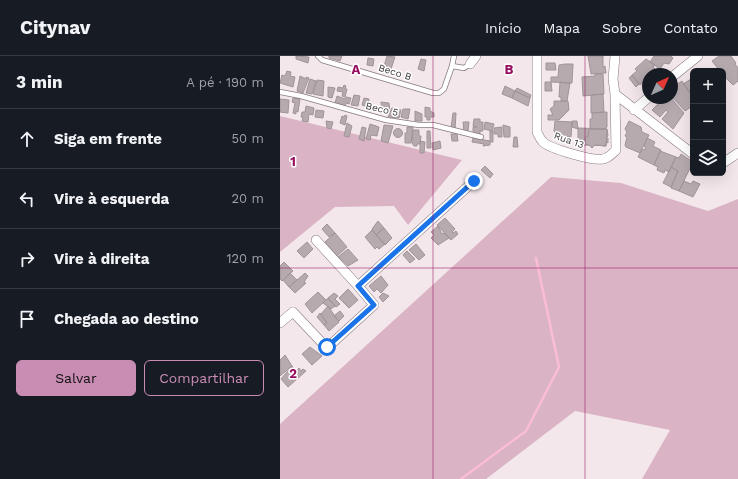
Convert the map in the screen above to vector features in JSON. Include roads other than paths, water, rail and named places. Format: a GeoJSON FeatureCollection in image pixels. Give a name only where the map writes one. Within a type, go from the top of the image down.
{"type":"FeatureCollection","features":[{"type":"Feature","properties":{"kind":"street"},"geometry":{"type":"LineString","coordinates":[[470,64],[476,56]]}},
{"type":"Feature","properties":{"kind":"street","name":"Rua 13"},"geometry":{"type":"LineString","coordinates":[[537,56],[537,132],[539,138],[544,144],[583,157],[604,159],[611,156],[616,150],[615,94],[613,79],[615,56]]}},
{"type":"Feature","properties":{"kind":"street"},"geometry":{"type":"LineString","coordinates":[[678,72],[698,56]]}},
{"type":"Feature","properties":{"kind":"street"},"geometry":{"type":"LineString","coordinates":[[615,94],[690,152]]}},
{"type":"Feature","properties":{"kind":"street"},"geometry":{"type":"LineString","coordinates":[[634,110],[642,103]]}},
{"type":"Feature","properties":{"kind":"street"},"geometry":{"type":"LineString","coordinates":[[726,161],[738,153]]}},
{"type":"Feature","properties":{"kind":"street"},"geometry":{"type":"LineString","coordinates":[[358,286],[474,181]]}},
{"type":"Feature","properties":{"kind":"street"},"geometry":{"type":"LineString","coordinates":[[280,322],[293,312],[325,346],[329,346],[374,305],[316,240]]}},
{"type":"Feature","properties":{"kind":"lane","name":"Beco B"},"geometry":{"type":"LineString","coordinates":[[318,56],[322,60],[433,93],[439,93],[444,89],[452,66]]}},
{"type":"Feature","properties":{"kind":"lane"},"geometry":{"type":"LineString","coordinates":[[454,56],[452,66],[464,68],[470,64]]}},
{"type":"Feature","properties":{"kind":"lane","name":"Beco 5"},"geometry":{"type":"LineString","coordinates":[[280,92],[301,96],[386,120],[419,125],[433,125],[481,137]]}},
{"type":"Feature","properties":{"kind":"waterway"},"geometry":{"type":"LineString","coordinates":[[461,479],[526,431],[559,367],[536,258]]}}]}
